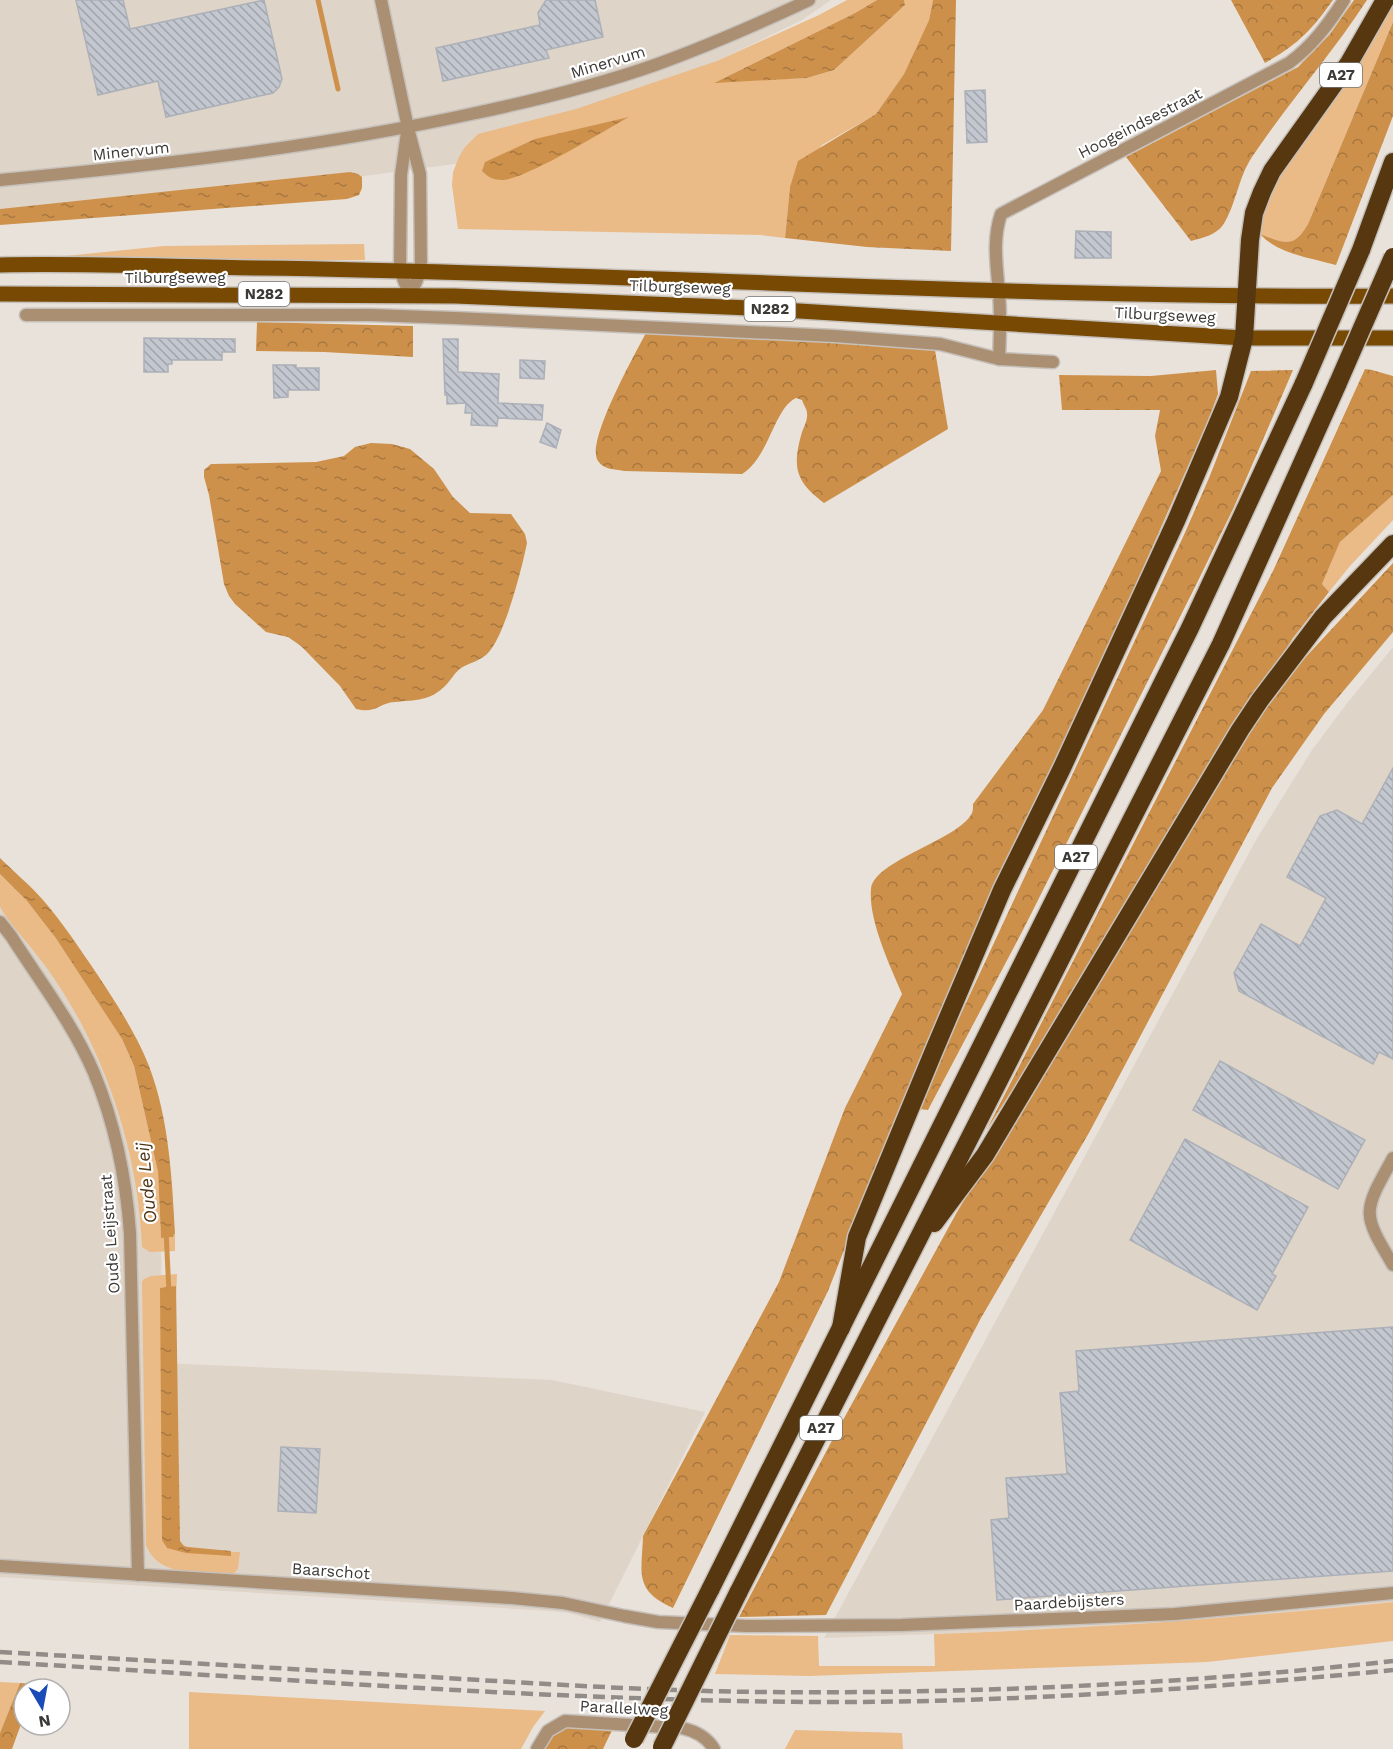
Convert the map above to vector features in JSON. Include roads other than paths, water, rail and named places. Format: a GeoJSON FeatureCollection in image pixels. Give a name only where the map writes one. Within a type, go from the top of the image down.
{"type":"FeatureCollection","features":[{"type":"Feature","properties":{"kind":"highway","name":"A27"},"geometry":{"type":"LineString","coordinates":[[1247,296],[1251,231],[1254,213],[1262,192],[1272,171],[1349,63],[1385,0]]}},
{"type":"Feature","properties":{"kind":"highway","name":"A27"},"geometry":{"type":"LineString","coordinates":[[631,1744],[1190,628],[1304,383],[1361,250],[1393,162]]}},
{"type":"Feature","properties":{"kind":"highway","name":"A27"},"geometry":{"type":"LineString","coordinates":[[662,1748],[904,1263],[1221,644],[1393,257]]}},
{"type":"Feature","properties":{"kind":"highway"},"geometry":{"type":"LineString","coordinates":[[1244,338],[1247,296]]}},
{"type":"Feature","properties":{"kind":"highway","name":"A27"},"geometry":{"type":"LineString","coordinates":[[841,1328],[857,1237],[861,1226],[1002,890],[1067,757],[1204,457],[1229,397],[1244,338]]}},
{"type":"Feature","properties":{"kind":"highway","name":"A27"},"geometry":{"type":"LineString","coordinates":[[904,1263],[985,1155],[1260,699],[1323,617],[1393,544]]}},
{"type":"Feature","properties":{"kind":"main road","name":"Tilburgseweg"},"geometry":{"type":"LineString","coordinates":[[0,265],[421,270],[999,291],[1247,296],[1393,296]]}},
{"type":"Feature","properties":{"kind":"main road","name":"Tilburgseweg"},"geometry":{"type":"LineString","coordinates":[[0,294],[410,296],[750,308],[1244,338],[1393,338]]}},
{"type":"Feature","properties":{"kind":"street"},"geometry":{"type":"LineString","coordinates":[[381,0],[420,174],[421,270],[410,296]]}},
{"type":"Feature","properties":{"kind":"street","name":"Minervum"},"geometry":{"type":"LineString","coordinates":[[0,180],[155,166],[353,138],[532,101],[653,66],[727,38],[809,0]]}},
{"type":"Feature","properties":{"kind":"street","name":"Hoogeindsestraat"},"geometry":{"type":"LineString","coordinates":[[999,359],[1001,323],[996,267],[996,230],[1001,214],[1289,63],[1304,52],[1324,31],[1344,0]]}},
{"type":"Feature","properties":{"kind":"street"},"geometry":{"type":"LineString","coordinates":[[408,128],[400,175],[400,270],[410,296]]}},
{"type":"Feature","properties":{"kind":"street"},"geometry":{"type":"LineString","coordinates":[[26,315],[370,315],[454,318],[834,336],[940,344],[999,359],[1053,362]]}},
{"type":"Feature","properties":{"kind":"street","name":"Oude Leijstraat"},"geometry":{"type":"LineString","coordinates":[[0,922],[75,1036],[94,1073],[118,1145],[130,1233],[138,1575]]}},
{"type":"Feature","properties":{"kind":"street"},"geometry":{"type":"LineString","coordinates":[[1393,1158],[1372,1197],[1369,1209],[1374,1233],[1393,1266]]}},
{"type":"Feature","properties":{"kind":"street","name":"Baarschot"},"geometry":{"type":"LineString","coordinates":[[0,1566],[546,1601],[588,1607],[658,1622],[746,1626]]}},
{"type":"Feature","properties":{"kind":"street","name":"Paardebijsters"},"geometry":{"type":"LineString","coordinates":[[746,1626],[902,1625],[1175,1614],[1393,1593]]}},
{"type":"Feature","properties":{"kind":"street","name":"Parallelweg"},"geometry":{"type":"LineString","coordinates":[[537,1749],[548,1731],[565,1720],[682,1728],[696,1731],[714,1749]]}},
{"type":"Feature","properties":{"kind":"water"},"geometry":{"type":"Polygon","coordinates":[[[877,0],[904,0],[905,5],[834,70],[807,78],[714,83],[855,13],[877,0]]]}},
{"type":"Feature","properties":{"kind":"water"},"geometry":{"type":"Polygon","coordinates":[[[629,117],[546,163],[513,178],[496,179],[482,171],[485,162],[535,139],[629,117]]]}},
{"type":"Feature","properties":{"kind":"water"},"geometry":{"type":"Polygon","coordinates":[[[350,172],[362,177],[362,188],[359,195],[347,199],[0,225],[0,209],[350,172]]]}},
{"type":"Feature","properties":{"kind":"water"},"geometry":{"type":"Polygon","coordinates":[[[371,443],[392,444],[410,449],[434,469],[453,497],[470,513],[511,514],[525,534],[527,543],[506,620],[493,647],[486,655],[461,668],[446,685],[429,697],[389,703],[363,710],[356,709],[340,686],[301,646],[288,637],[266,632],[229,596],[224,584],[204,470],[211,464],[316,462],[344,456],[355,447],[371,443]]]}},
{"type":"Feature","properties":{"kind":"water"},"geometry":{"type":"Polygon","coordinates":[[[0,858],[38,894],[64,927],[118,1007],[144,1054],[156,1086],[165,1127],[172,1191],[175,1233],[173,1237],[161,1238],[158,1172],[134,1066],[122,1039],[55,937],[27,901],[0,874],[0,858]]]}},
{"type":"Feature","properties":{"kind":"water"},"geometry":{"type":"Polygon","coordinates":[[[176,1286],[180,1541],[188,1547],[231,1551],[231,1556],[186,1553],[167,1548],[162,1540],[160,1288],[176,1286]]]}},
{"type":"Feature","properties":{"kind":"waterway"},"geometry":{"type":"LineString","coordinates":[[318,0],[338,89]]}},
{"type":"Feature","properties":{"kind":"waterway","name":"Oude Leij"},"geometry":{"type":"LineString","coordinates":[[166,1230],[169,1293]]}},
{"type":"Feature","properties":{"kind":"railway"},"geometry":{"type":"LineString","coordinates":[[0,1652],[588,1686],[763,1692],[921,1691],[1079,1686],[1236,1676],[1393,1661]]}},
{"type":"Feature","properties":{"kind":"railway"},"geometry":{"type":"LineString","coordinates":[[0,1662],[507,1693],[812,1702],[958,1700],[1103,1694],[1393,1670]]}}]}
